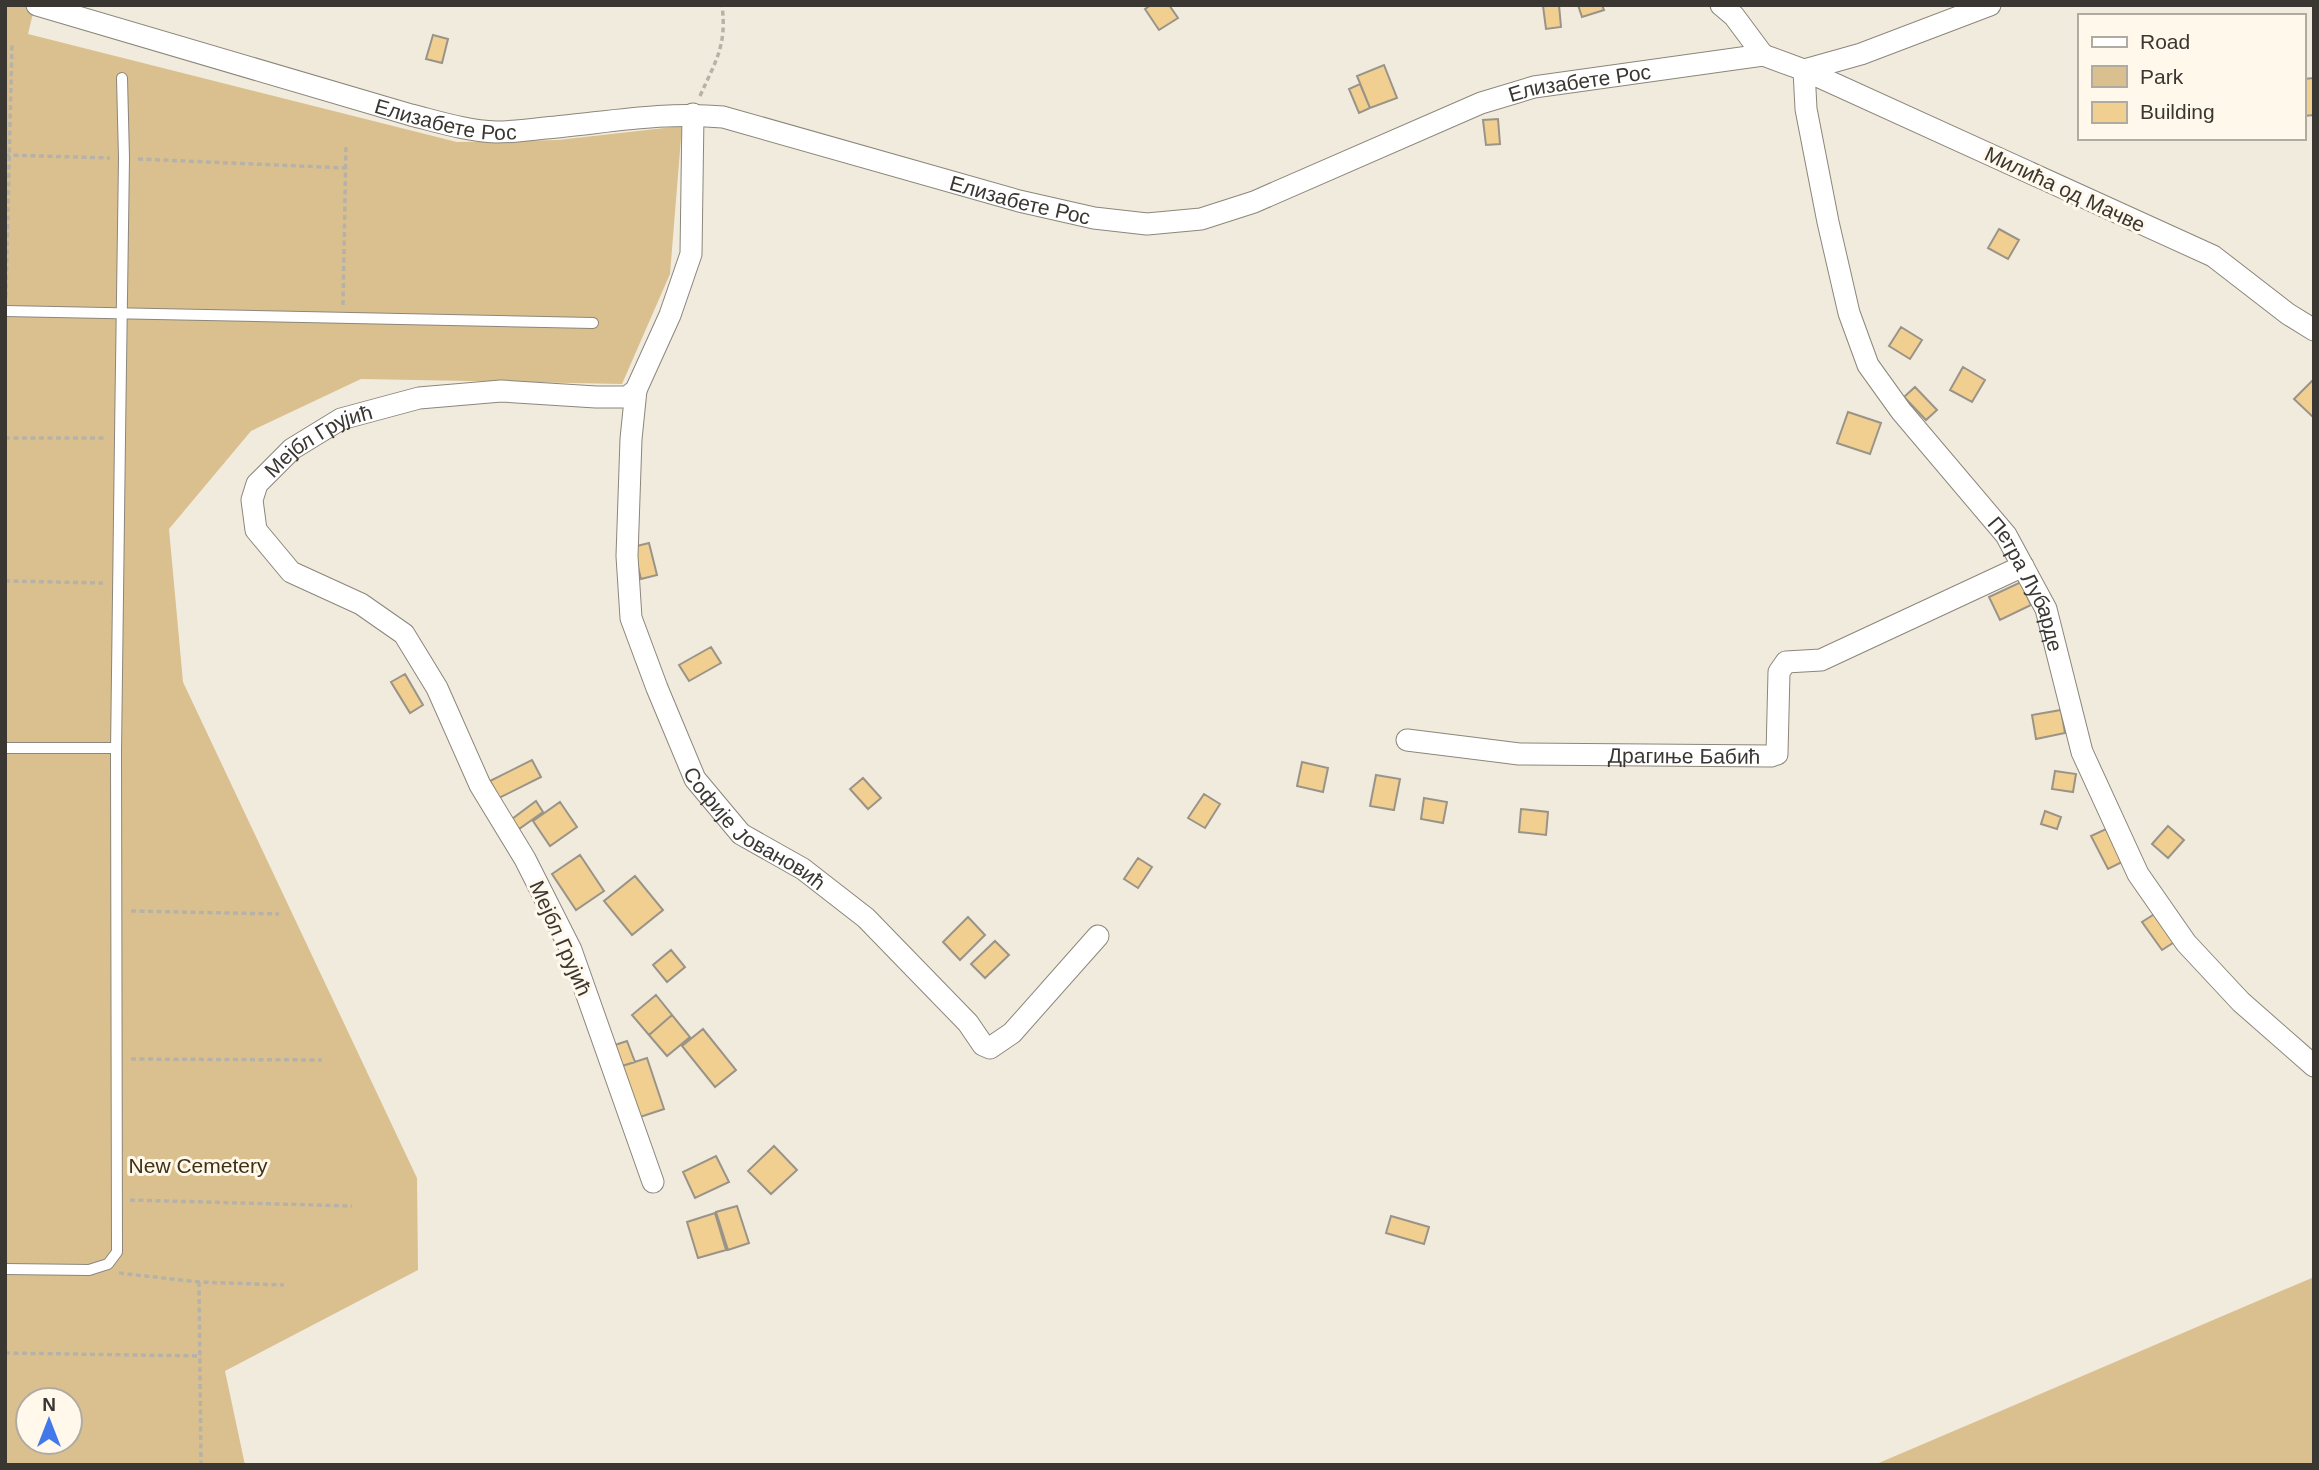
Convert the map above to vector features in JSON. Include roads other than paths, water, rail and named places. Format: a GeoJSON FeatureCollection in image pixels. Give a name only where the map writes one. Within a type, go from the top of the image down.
{"type":"FeatureCollection","features":[{"type":"Feature","properties":{"kind":"street","name":"Елизабете Рос"},"geometry":{"type":"LineString","coordinates":[[37,5],[398,111],[469,129],[497,132],[693,114],[723,117],[1020,201],[1094,218],[1147,224],[1201,219],[1254,202],[1481,103],[1534,87],[1763,55],[1804,70]]}},
{"type":"Feature","properties":{"kind":"street"},"geometry":{"type":"LineString","coordinates":[[1721,5],[1734,16],[1763,55]]}},
{"type":"Feature","properties":{"kind":"street"},"geometry":{"type":"LineString","coordinates":[[1804,70],[1861,54],[1990,5]]}},
{"type":"Feature","properties":{"kind":"street","name":"Милића од Мачве"},"geometry":{"type":"LineString","coordinates":[[1804,70],[2213,256],[2288,314],[2314,330]]}},
{"type":"Feature","properties":{"kind":"street","name":"Петра Лубарде"},"geometry":{"type":"LineString","coordinates":[[1804,70],[1806,109],[1828,222],[1849,313],[1868,365],[1901,411],[2006,534],[2046,609],[2082,752],[2138,874],[2186,943],[2241,1002],[2314,1066]]}},
{"type":"Feature","properties":{"kind":"street"},"geometry":{"type":"LineString","coordinates":[[636,390],[670,315],[691,254],[693,114]]}},
{"type":"Feature","properties":{"kind":"street","name":"Софије Јовановић"},"geometry":{"type":"LineString","coordinates":[[636,390],[631,439],[627,556],[631,618],[695,779],[741,834],[803,869],[866,918],[968,1023],[983,1045],[990,1048],[1012,1033],[1098,936]]}},
{"type":"Feature","properties":{"kind":"street","name":"Мејбл Грујић"},"geometry":{"type":"LineString","coordinates":[[636,390],[627,397],[501,391],[419,398],[341,419],[292,449],[257,484],[252,500],[256,530],[290,572],[361,604],[404,634],[437,688],[480,785],[525,859],[571,950],[653,1182]]}},
{"type":"Feature","properties":{"kind":"street","name":"Драгиње Бабић"},"geometry":{"type":"LineString","coordinates":[[1407,740],[1519,754],[1771,756],[1777,754],[1779,672],[1786,662],[1821,660],[2023,566]]}},
{"type":"Feature","properties":{"kind":"lane"},"geometry":{"type":"LineString","coordinates":[[5,1269],[89,1270],[108,1264],[117,1252],[118,1058],[115,910],[124,158],[122,78]]}},
{"type":"Feature","properties":{"kind":"lane"},"geometry":{"type":"LineString","coordinates":[[6,311],[593,323]]}},
{"type":"Feature","properties":{"kind":"lane"},"geometry":{"type":"LineString","coordinates":[[5,748],[116,748]]}},
{"type":"Feature","properties":{"kind":"park label","name":"New Cemetery"},"geometry":{"type":"Point","coordinates":[198,1165]}}]}
